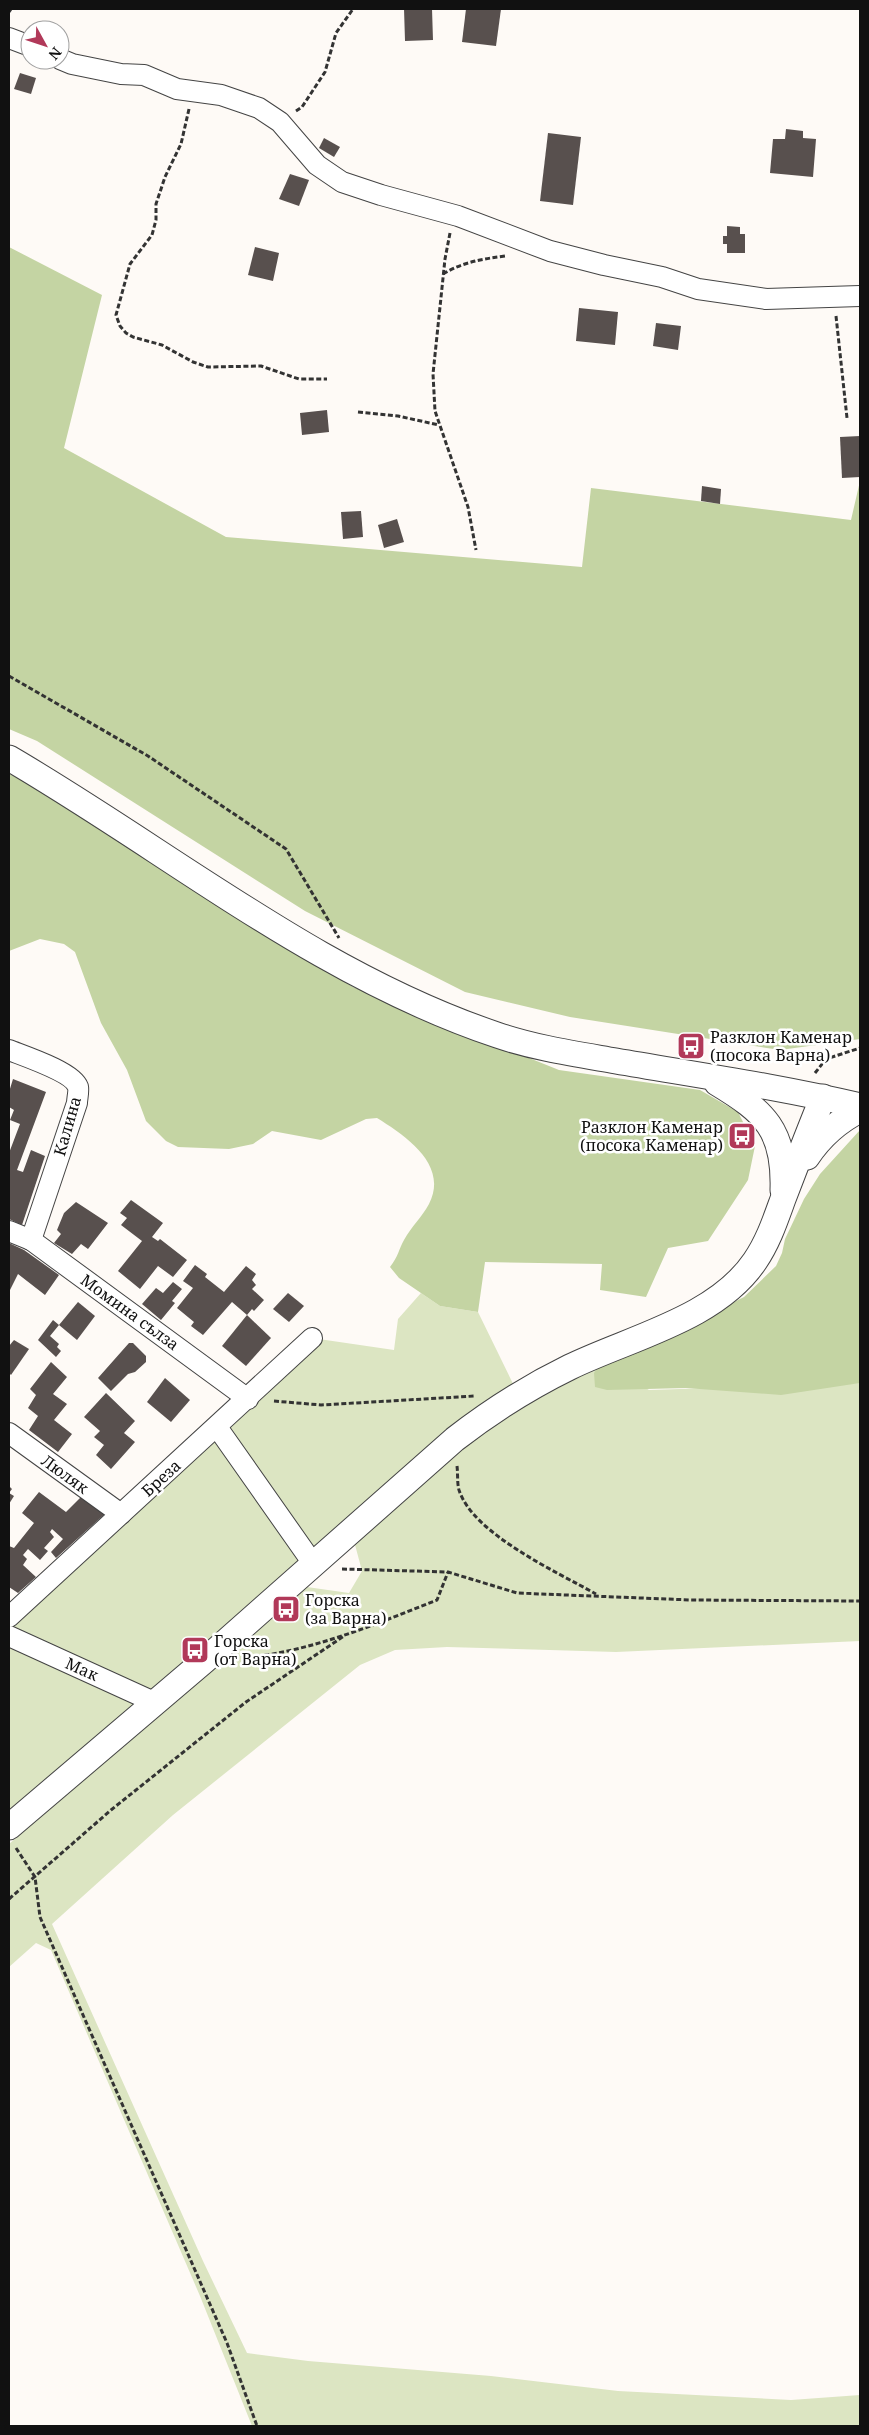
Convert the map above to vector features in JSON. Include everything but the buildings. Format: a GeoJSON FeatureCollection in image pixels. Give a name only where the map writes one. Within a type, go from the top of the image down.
{"type":"FeatureCollection","features":[{"type":"Feature","properties":{"kind":"street"},"geometry":{"type":"LineString","coordinates":[[70,63],[121,74],[144,75],[177,89],[221,95],[259,108],[280,122],[316,165],[342,182],[381,195],[458,216],[550,250],[604,265],[662,277],[698,289],[766,298],[860,296]]}},
{"type":"Feature","properties":{"kind":"street"},"geometry":{"type":"LineString","coordinates":[[9,758],[64,790],[288,934],[364,979],[441,1015],[499,1036],[551,1049],[812,1094],[860,1106]]}},
{"type":"Feature","properties":{"kind":"street","name":"Калина"},"geometry":{"type":"LineString","coordinates":[[9,1050],[60,1072],[72,1079],[78,1088],[77,1103],[31,1240]]}},
{"type":"Feature","properties":{"kind":"street"},"geometry":{"type":"LineString","coordinates":[[706,1077],[748,1102],[764,1116],[779,1146],[784,1166],[782,1200]]}},
{"type":"Feature","properties":{"kind":"street"},"geometry":{"type":"LineString","coordinates":[[11,1836],[154,1702],[314,1565],[455,1439],[518,1394],[572,1366],[653,1334],[698,1310],[730,1289],[754,1262],[771,1232],[812,1094]]}},
{"type":"Feature","properties":{"kind":"street"},"geometry":{"type":"LineString","coordinates":[[782,1200],[818,1141],[846,1117],[860,1110]]}},
{"type":"Feature","properties":{"kind":"street","name":"Момина сълза"},"geometry":{"type":"LineString","coordinates":[[9,1231],[31,1240],[248,1398]]}},
{"type":"Feature","properties":{"kind":"street","name":"Бреза"},"geometry":{"type":"LineString","coordinates":[[9,1617],[312,1338]]}},
{"type":"Feature","properties":{"kind":"street"},"geometry":{"type":"LineString","coordinates":[[217,1427],[314,1565]]}},
{"type":"Feature","properties":{"kind":"street","name":"Люляк"},"geometry":{"type":"LineString","coordinates":[[9,1433],[121,1514]]}},
{"type":"Feature","properties":{"kind":"street","name":"Мак"},"geometry":{"type":"LineString","coordinates":[[9,1636],[154,1702]]}},
{"type":"Feature","properties":{"kind":"path"},"geometry":{"type":"LineString","coordinates":[[280,122],[302,107],[325,72],[336,32],[353,9]]}},
{"type":"Feature","properties":{"kind":"path"},"geometry":{"type":"LineString","coordinates":[[193,92],[181,144],[165,177],[156,204],[156,220],[152,235],[130,264],[116,316],[120,326],[126,333],[134,337],[162,345],[193,362],[208,367],[261,366],[299,378],[327,379]]}},
{"type":"Feature","properties":{"kind":"path"},"geometry":{"type":"LineString","coordinates":[[458,216],[452,226],[443,274],[433,374],[435,411],[468,507],[476,550]]}},
{"type":"Feature","properties":{"kind":"path"},"geometry":{"type":"LineString","coordinates":[[443,274],[457,266],[477,259],[513,255]]}},
{"type":"Feature","properties":{"kind":"path"},"geometry":{"type":"LineString","coordinates":[[834,298],[847,418]]}},
{"type":"Feature","properties":{"kind":"path"},"geometry":{"type":"LineString","coordinates":[[358,412],[398,416],[440,425]]}},
{"type":"Feature","properties":{"kind":"path"},"geometry":{"type":"LineString","coordinates":[[9,676],[148,756],[286,848],[344,947]]}},
{"type":"Feature","properties":{"kind":"path"},"geometry":{"type":"LineString","coordinates":[[812,1094],[826,1059],[860,1048]]}},
{"type":"Feature","properties":{"kind":"path"},"geometry":{"type":"LineString","coordinates":[[248,1398],[321,1405],[480,1396]]}},
{"type":"Feature","properties":{"kind":"path"},"geometry":{"type":"LineString","coordinates":[[455,1439],[460,1490],[480,1522],[519,1550],[597,1594]]}},
{"type":"Feature","properties":{"kind":"path"},"geometry":{"type":"LineString","coordinates":[[314,1565],[349,1570],[448,1572],[517,1592],[597,1594],[690,1600],[860,1601]]}},
{"type":"Feature","properties":{"kind":"path"},"geometry":{"type":"LineString","coordinates":[[204,1661],[274,1655],[344,1636],[436,1600],[448,1572]]}},
{"type":"Feature","properties":{"kind":"path"},"geometry":{"type":"LineString","coordinates":[[9,1899],[111,1810],[246,1702],[344,1636]]}},
{"type":"Feature","properties":{"kind":"path"},"geometry":{"type":"LineString","coordinates":[[11,1836],[36,1877],[40,1917],[227,2343],[257,2426]]}},
{"type":"Feature","properties":{"kind":"green space"},"geometry":{"type":"Polygon","coordinates":[[[9,247],[102,295],[64,448],[226,537],[582,567],[591,488],[851,520],[860,481],[860,1039],[780,1050],[570,1017],[465,992],[305,911],[37,741],[9,729],[9,247]]]}},
{"type":"Feature","properties":{"kind":"green space"},"geometry":{"type":"Polygon","coordinates":[[[9,774],[34,785],[353,987],[559,1070],[700,1090],[738,1112],[755,1146],[748,1180],[708,1241],[668,1248],[646,1297],[600,1290],[602,1264],[485,1262],[478,1312],[440,1306],[399,1278],[390,1267],[402,1243],[429,1204],[434,1190],[433,1177],[429,1164],[421,1153],[400,1134],[377,1118],[366,1119],[321,1140],[272,1131],[253,1144],[229,1149],[178,1147],[166,1141],[146,1121],[127,1070],[101,1023],[75,952],[64,944],[40,939],[9,951],[9,774]]]}},
{"type":"Feature","properties":{"kind":"green space"},"geometry":{"type":"Polygon","coordinates":[[[860,1130],[860,1383],[781,1395],[686,1388],[607,1390],[595,1387],[594,1373],[602,1361],[672,1333],[744,1297],[776,1266],[782,1253],[785,1239],[804,1199],[820,1174],[860,1130]]]}},
{"type":"Feature","properties":{"kind":"green space"},"geometry":{"type":"Polygon","coordinates":[[[421,1293],[440,1306],[478,1312],[518,1394],[9,1827],[9,1617],[312,1338],[394,1350],[398,1319],[421,1293]]]}},
{"type":"Feature","properties":{"kind":"green space"},"geometry":{"type":"Polygon","coordinates":[[[602,1361],[649,1390],[860,1383],[860,1641],[616,1652],[447,1647],[395,1650],[360,1665],[173,1815],[52,1924],[203,2261],[247,2353],[308,2361],[491,2376],[618,2391],[791,2400],[860,2395],[860,2426],[252,2426],[200,2296],[51,1950],[36,1943],[9,1967],[9,1844],[307,1587],[349,1593],[362,1571],[354,1541],[418,1483],[535,1392],[602,1361]]]}},
{"type":"Feature","properties":{"kind":"place","name":"Разклон Каменар (посока Варна)"},"geometry":{"type":"Point","coordinates":[691,1046]}},
{"type":"Feature","properties":{"kind":"place","name":"Разклон Каменар (посока Каменар)"},"geometry":{"type":"Point","coordinates":[742,1136]}},
{"type":"Feature","properties":{"kind":"place","name":"Горска (за Варна)"},"geometry":{"type":"Point","coordinates":[286,1609]}},
{"type":"Feature","properties":{"kind":"place","name":"Горска (от Варна)"},"geometry":{"type":"Point","coordinates":[195,1650]}}]}
